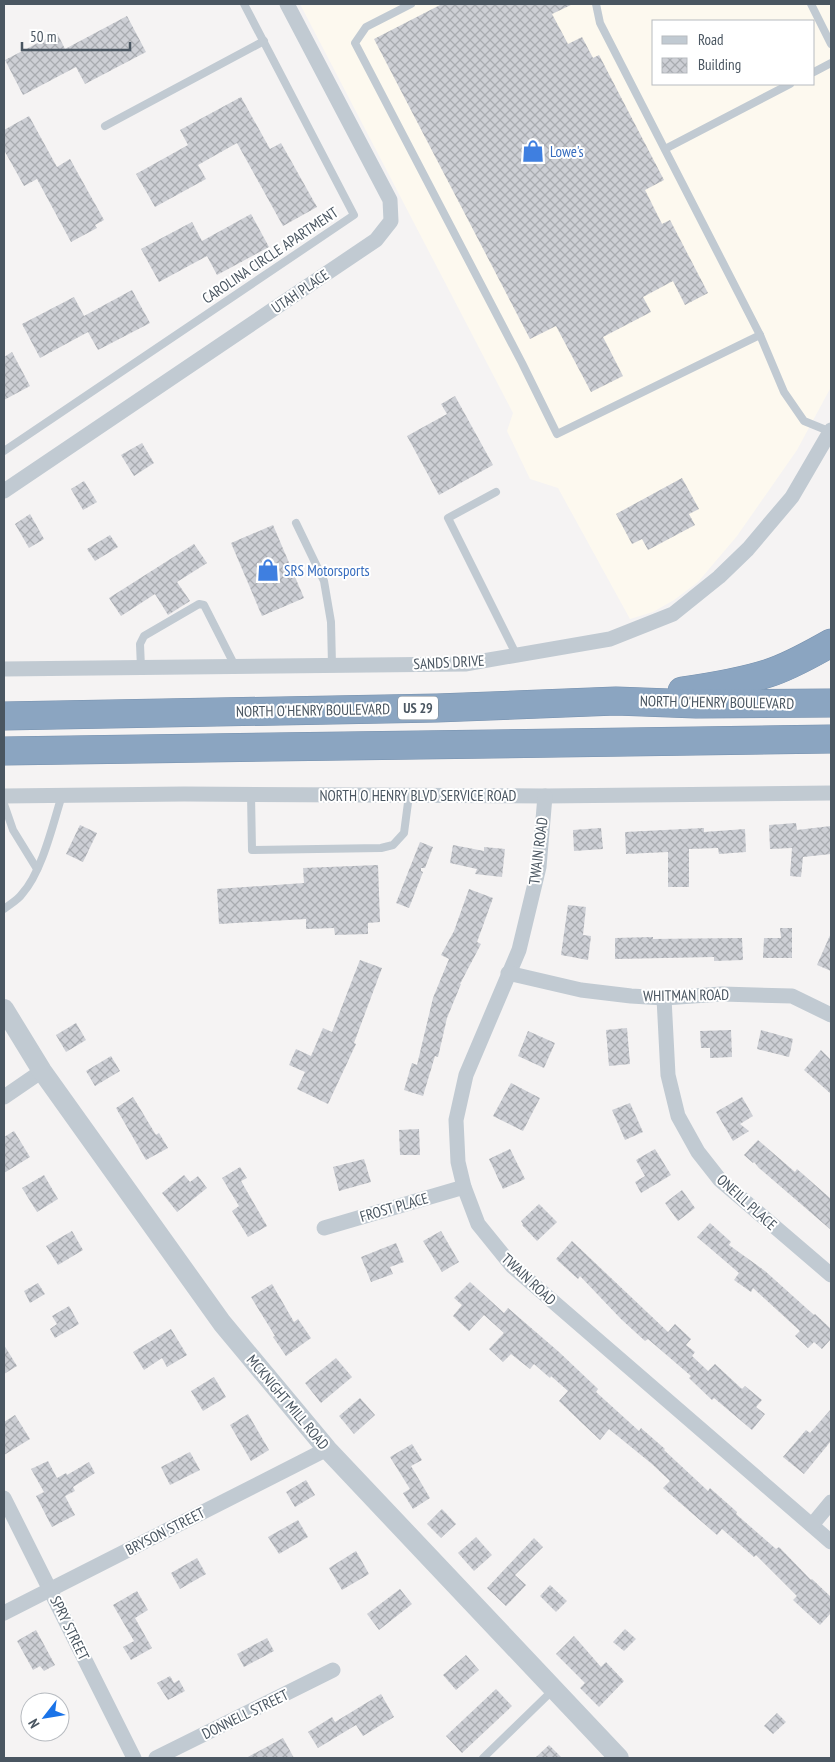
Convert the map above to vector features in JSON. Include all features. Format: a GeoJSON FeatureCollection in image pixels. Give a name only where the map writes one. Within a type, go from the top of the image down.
{"type":"FeatureCollection","features":[{"type":"Feature","properties":{"kind":"highway"},"geometry":{"type":"LineString","coordinates":[[616,701],[705,688],[768,674],[831,643]]}},
{"type":"Feature","properties":{"kind":"highway","name":"NORTH O'HENRY BOULEVARD"},"geometry":{"type":"LineString","coordinates":[[4,716],[428,708],[616,701],[696,704],[831,703]]}},
{"type":"Feature","properties":{"kind":"highway"},"geometry":{"type":"LineString","coordinates":[[4,751],[831,739]]}},
{"type":"Feature","properties":{"kind":"street","name":"UTAH PLACE"},"geometry":{"type":"LineString","coordinates":[[4,491],[376,240],[391,221],[390,200],[288,4]]}},
{"type":"Feature","properties":{"kind":"street","name":"SANDS DRIVE"},"geometry":{"type":"LineString","coordinates":[[4,669],[465,664],[610,638],[673,614],[719,577],[748,549],[792,497],[831,431]]}},
{"type":"Feature","properties":{"kind":"street","name":"NORTH O HENRY BLVD SERVICE ROAD"},"geometry":{"type":"LineString","coordinates":[[4,796],[251,794],[545,796],[831,793]]}},
{"type":"Feature","properties":{"kind":"street","name":"TWAIN ROAD"},"geometry":{"type":"LineString","coordinates":[[545,796],[540,867],[519,950],[466,1076],[456,1120],[458,1162],[464,1187],[478,1224],[512,1266],[831,1542]]}},
{"type":"Feature","properties":{"kind":"street","name":"WHITMAN ROAD"},"geometry":{"type":"LineString","coordinates":[[508,973],[581,990],[664,998],[722,994],[792,996],[831,1015]]}},
{"type":"Feature","properties":{"kind":"street","name":"ONEILL PLACE"},"geometry":{"type":"LineString","coordinates":[[664,998],[668,1075],[678,1116],[698,1152],[720,1180],[831,1274]]}},
{"type":"Feature","properties":{"kind":"street","name":"MCKNIGHT MILL ROAD"},"geometry":{"type":"LineString","coordinates":[[4,1009],[42,1071],[222,1323],[326,1449],[619,1758]]}},
{"type":"Feature","properties":{"kind":"street"},"geometry":{"type":"LineString","coordinates":[[4,1097],[42,1071]]}},
{"type":"Feature","properties":{"kind":"street","name":"FROST PLACE"},"geometry":{"type":"LineString","coordinates":[[324,1228],[464,1187]]}},
{"type":"Feature","properties":{"kind":"street","name":"BRYSON STREET"},"geometry":{"type":"LineString","coordinates":[[4,1613],[326,1449]]}},
{"type":"Feature","properties":{"kind":"street","name":"SPRY STREET"},"geometry":{"type":"LineString","coordinates":[[4,1498],[134,1758]]}},
{"type":"Feature","properties":{"kind":"street"},"geometry":{"type":"LineString","coordinates":[[812,1525],[831,1502]]}},
{"type":"Feature","properties":{"kind":"street","name":"DONNELL STREET"},"geometry":{"type":"LineString","coordinates":[[156,1758],[333,1670]]}},
{"type":"Feature","properties":{"kind":"lane","name":"CAROLINA CIRCLE APARTMENT"},"geometry":{"type":"LineString","coordinates":[[4,451],[354,215],[244,4]]}},
{"type":"Feature","properties":{"kind":"lane"},"geometry":{"type":"LineString","coordinates":[[411,4],[366,27],[355,43],[558,434],[760,335]]}},
{"type":"Feature","properties":{"kind":"lane"},"geometry":{"type":"LineString","coordinates":[[596,4],[600,22],[760,335],[784,392],[804,422],[831,431]]}},
{"type":"Feature","properties":{"kind":"lane"},"geometry":{"type":"LineString","coordinates":[[811,4],[831,44]]}},
{"type":"Feature","properties":{"kind":"lane"},"geometry":{"type":"LineString","coordinates":[[105,126],[264,42]]}},
{"type":"Feature","properties":{"kind":"lane"},"geometry":{"type":"LineString","coordinates":[[815,71],[831,63]]}},
{"type":"Feature","properties":{"kind":"lane"},"geometry":{"type":"LineString","coordinates":[[664,149],[788,85]]}},
{"type":"Feature","properties":{"kind":"lane"},"geometry":{"type":"LineString","coordinates":[[496,492],[448,518],[517,656]]}},
{"type":"Feature","properties":{"kind":"lane"},"geometry":{"type":"LineString","coordinates":[[296,523],[324,581],[331,622],[332,665]]}},
{"type":"Feature","properties":{"kind":"lane"},"geometry":{"type":"LineString","coordinates":[[140,668],[140,644],[144,636],[199,604],[204,606],[235,666]]}},
{"type":"Feature","properties":{"kind":"lane"},"geometry":{"type":"LineString","coordinates":[[251,794],[252,850],[381,848],[393,845],[404,833],[409,795]]}},
{"type":"Feature","properties":{"kind":"lane"},"geometry":{"type":"LineString","coordinates":[[4,909],[22,895],[31,882],[46,847],[62,795]]}},
{"type":"Feature","properties":{"kind":"lane"},"geometry":{"type":"LineString","coordinates":[[4,804],[14,830],[36,869]]}},
{"type":"Feature","properties":{"kind":"lane"},"geometry":{"type":"LineString","coordinates":[[483,1758],[554,1690]]}},
{"type":"Feature","properties":{"kind":"shaded area"},"geometry":{"type":"Polygon","coordinates":[[[300,4],[831,4],[831,387],[797,450],[737,536],[698,582],[674,600],[653,612],[630,619],[558,488],[530,479],[507,431],[513,413],[300,4]]]}},
{"type":"Feature","properties":{"kind":"building"},"geometry":{"type":"Polygon","coordinates":[[[442,4],[573,4],[552,14],[568,44],[582,37],[593,58],[599,55],[664,180],[645,190],[662,224],[670,220],[708,293],[685,305],[673,281],[643,297],[651,312],[603,337],[623,376],[591,392],[556,326],[530,339],[374,39],[442,4]]]}},
{"type":"Feature","properties":{"kind":"building"},"geometry":{"type":"Polygon","coordinates":[[[127,16],[146,52],[85,84],[76,67],[23,95],[5,60],[57,33],[65,49],[127,16]]]}},
{"type":"Feature","properties":{"kind":"building"},"geometry":{"type":"Polygon","coordinates":[[[241,97],[270,149],[281,143],[317,207],[283,226],[237,143],[198,165],[206,179],[155,207],[136,174],[188,145],[180,130],[241,97]]]}},
{"type":"Feature","properties":{"kind":"building"},"geometry":{"type":"Polygon","coordinates":[[[29,116],[57,167],[70,159],[104,220],[95,225],[97,228],[71,242],[37,179],[24,186],[4,150],[4,130],[29,116]]]}},
{"type":"Feature","properties":{"kind":"building"},"geometry":{"type":"Polygon","coordinates":[[[251,214],[269,247],[217,275],[207,256],[159,282],[141,249],[192,222],[202,241],[251,214]]]}},
{"type":"Feature","properties":{"kind":"building"},"geometry":{"type":"Polygon","coordinates":[[[132,290],[150,323],[98,350],[88,332],[40,358],[22,324],[74,297],[84,316],[132,290]]]}},
{"type":"Feature","properties":{"kind":"building"},"geometry":{"type":"Polygon","coordinates":[[[12,352],[30,386],[4,400],[4,357],[12,352]]]}},
{"type":"Feature","properties":{"kind":"building"},"geometry":{"type":"Polygon","coordinates":[[[455,396],[493,465],[439,495],[407,436],[447,414],[441,404],[455,396]]]}},
{"type":"Feature","properties":{"kind":"building"},"geometry":{"type":"Polygon","coordinates":[[[142,443],[154,463],[134,476],[121,455],[142,443]]]}},
{"type":"Feature","properties":{"kind":"building"},"geometry":{"type":"Polygon","coordinates":[[[682,478],[699,509],[689,514],[695,525],[648,550],[642,539],[632,544],[616,514],[682,478]]]}},
{"type":"Feature","properties":{"kind":"building"},"geometry":{"type":"Polygon","coordinates":[[[84,481],[97,502],[83,510],[71,489],[84,481]]]}},
{"type":"Feature","properties":{"kind":"building"},"geometry":{"type":"Polygon","coordinates":[[[30,514],[44,539],[29,548],[15,524],[30,514]]]}},
{"type":"Feature","properties":{"kind":"building","name":"SRS Motorsports"},"geometry":{"type":"Polygon","coordinates":[[[273,525],[304,598],[262,616],[231,543],[273,525]]]}},
{"type":"Feature","properties":{"kind":"building"},"geometry":{"type":"Polygon","coordinates":[[[110,535],[118,547],[95,561],[87,549],[110,535]]]}},
{"type":"Feature","properties":{"kind":"building"},"geometry":{"type":"Polygon","coordinates":[[[194,544],[207,563],[177,582],[190,601],[168,615],[155,594],[121,616],[109,598],[194,544]]]}},
{"type":"Feature","properties":{"kind":"building"},"geometry":{"type":"Polygon","coordinates":[[[796,823],[797,830],[831,826],[831,854],[803,857],[801,877],[790,876],[792,848],[770,849],[769,825],[796,823]]]}},
{"type":"Feature","properties":{"kind":"building"},"geometry":{"type":"Polygon","coordinates":[[[80,825],[97,833],[83,862],[66,854],[80,825]]]}},
{"type":"Feature","properties":{"kind":"building"},"geometry":{"type":"Polygon","coordinates":[[[601,828],[603,849],[574,851],[573,830],[601,828]]]}},
{"type":"Feature","properties":{"kind":"building"},"geometry":{"type":"Polygon","coordinates":[[[704,828],[704,832],[745,829],[746,852],[719,854],[718,848],[689,849],[689,887],[668,887],[668,852],[626,854],[625,832],[704,828]]]}},
{"type":"Feature","properties":{"kind":"building"},"geometry":{"type":"Polygon","coordinates":[[[420,842],[433,847],[425,868],[421,868],[423,872],[409,908],[396,903],[420,842]]]}},
{"type":"Feature","properties":{"kind":"building"},"geometry":{"type":"Polygon","coordinates":[[[453,845],[484,851],[484,847],[505,849],[502,877],[475,874],[477,869],[450,863],[453,845]]]}},
{"type":"Feature","properties":{"kind":"building"},"geometry":{"type":"Polygon","coordinates":[[[378,865],[380,922],[368,923],[368,934],[335,935],[334,928],[306,929],[306,919],[219,924],[217,889],[304,883],[303,868],[378,865]]]}},
{"type":"Feature","properties":{"kind":"building"},"geometry":{"type":"Polygon","coordinates":[[[469,889],[493,898],[477,942],[481,944],[460,984],[447,1018],[438,1057],[435,1056],[423,1096],[404,1090],[412,1063],[417,1065],[433,998],[449,959],[441,955],[454,931],[469,889]]]}},
{"type":"Feature","properties":{"kind":"building"},"geometry":{"type":"Polygon","coordinates":[[[568,905],[586,907],[583,935],[591,936],[588,960],[561,955],[568,905]]]}},
{"type":"Feature","properties":{"kind":"building"},"geometry":{"type":"Polygon","coordinates":[[[780,928],[792,928],[792,958],[763,958],[764,938],[781,938],[780,928]]]}},
{"type":"Feature","properties":{"kind":"building"},"geometry":{"type":"Polygon","coordinates":[[[831,933],[831,971],[817,965],[831,933]]]}},
{"type":"Feature","properties":{"kind":"building"},"geometry":{"type":"Polygon","coordinates":[[[653,937],[653,939],[742,938],[743,960],[714,961],[714,957],[615,959],[615,938],[653,937]]]}},
{"type":"Feature","properties":{"kind":"building"},"geometry":{"type":"Polygon","coordinates":[[[360,960],[382,968],[354,1043],[356,1044],[328,1104],[297,1089],[305,1072],[289,1065],[296,1049],[311,1056],[323,1028],[332,1032],[360,960]]]}},
{"type":"Feature","properties":{"kind":"building"},"geometry":{"type":"Polygon","coordinates":[[[76,1023],[86,1040],[66,1052],[56,1035],[76,1023]]]}},
{"type":"Feature","properties":{"kind":"building"},"geometry":{"type":"Polygon","coordinates":[[[627,1028],[630,1064],[609,1066],[606,1030],[627,1028]]]}},
{"type":"Feature","properties":{"kind":"building"},"geometry":{"type":"Polygon","coordinates":[[[731,1030],[732,1057],[710,1058],[710,1048],[701,1048],[700,1031],[731,1030]]]}},
{"type":"Feature","properties":{"kind":"building"},"geometry":{"type":"Polygon","coordinates":[[[761,1030],[793,1039],[789,1057],[757,1049],[761,1030]]]}},
{"type":"Feature","properties":{"kind":"building"},"geometry":{"type":"Polygon","coordinates":[[[528,1031],[555,1043],[544,1068],[518,1056],[528,1031]]]}},
{"type":"Feature","properties":{"kind":"building"},"geometry":{"type":"Polygon","coordinates":[[[821,1050],[831,1060],[831,1094],[804,1070],[821,1050]]]}},
{"type":"Feature","properties":{"kind":"building"},"geometry":{"type":"Polygon","coordinates":[[[111,1056],[120,1071],[95,1086],[86,1071],[111,1056]]]}},
{"type":"Feature","properties":{"kind":"building"},"geometry":{"type":"Polygon","coordinates":[[[511,1083],[540,1098],[523,1131],[493,1116],[511,1083]]]}},
{"type":"Feature","properties":{"kind":"building"},"geometry":{"type":"Polygon","coordinates":[[[133,1097],[156,1135],[159,1133],[168,1148],[146,1160],[116,1108],[133,1097]]]}},
{"type":"Feature","properties":{"kind":"building"},"geometry":{"type":"Polygon","coordinates":[[[742,1097],[753,1116],[740,1124],[749,1131],[733,1141],[716,1112],[742,1097]]]}},
{"type":"Feature","properties":{"kind":"building"},"geometry":{"type":"Polygon","coordinates":[[[630,1103],[643,1132],[625,1140],[612,1110],[630,1103]]]}},
{"type":"Feature","properties":{"kind":"building"},"geometry":{"type":"Polygon","coordinates":[[[419,1129],[420,1155],[400,1155],[399,1130],[419,1129]]]}},
{"type":"Feature","properties":{"kind":"building"},"geometry":{"type":"Polygon","coordinates":[[[14,1131],[30,1157],[4,1173],[4,1137],[14,1131]]]}},
{"type":"Feature","properties":{"kind":"building"},"geometry":{"type":"Polygon","coordinates":[[[758,1140],[795,1172],[797,1169],[831,1199],[831,1230],[744,1155],[758,1140]]]}},
{"type":"Feature","properties":{"kind":"building"},"geometry":{"type":"Polygon","coordinates":[[[510,1149],[525,1179],[503,1189],[489,1159],[510,1149]]]}},
{"type":"Feature","properties":{"kind":"building"},"geometry":{"type":"Polygon","coordinates":[[[655,1149],[671,1175],[641,1193],[635,1182],[645,1176],[636,1160],[655,1149]]]}},
{"type":"Feature","properties":{"kind":"building"},"geometry":{"type":"Polygon","coordinates":[[[364,1159],[371,1182],[339,1191],[333,1167],[364,1159]]]}},
{"type":"Feature","properties":{"kind":"building"},"geometry":{"type":"Polygon","coordinates":[[[240,1167],[247,1178],[241,1181],[267,1226],[248,1237],[232,1211],[239,1206],[222,1178],[240,1167]]]}},
{"type":"Feature","properties":{"kind":"building"},"geometry":{"type":"Polygon","coordinates":[[[44,1175],[58,1199],[37,1212],[22,1188],[44,1175]]]}},
{"type":"Feature","properties":{"kind":"building"},"geometry":{"type":"Polygon","coordinates":[[[184,1175],[190,1182],[198,1176],[207,1188],[177,1212],[162,1193],[184,1175]]]}},
{"type":"Feature","properties":{"kind":"building"},"geometry":{"type":"Polygon","coordinates":[[[682,1190],[695,1208],[678,1221],[665,1203],[682,1190]]]}},
{"type":"Feature","properties":{"kind":"building"},"geometry":{"type":"Polygon","coordinates":[[[539,1204],[557,1222],[537,1241],[522,1225],[521,1221],[539,1204]]]}},
{"type":"Feature","properties":{"kind":"building"},"geometry":{"type":"Polygon","coordinates":[[[710,1223],[731,1242],[729,1245],[765,1271],[831,1329],[831,1339],[822,1349],[814,1342],[808,1348],[795,1336],[800,1331],[753,1288],[751,1292],[734,1280],[739,1273],[697,1237],[710,1223]]]}},
{"type":"Feature","properties":{"kind":"building"},"geometry":{"type":"Polygon","coordinates":[[[72,1231],[83,1250],[58,1265],[46,1246],[72,1231]]]}},
{"type":"Feature","properties":{"kind":"building"},"geometry":{"type":"Polygon","coordinates":[[[441,1231],[459,1262],[442,1272],[423,1241],[441,1231]]]}},
{"type":"Feature","properties":{"kind":"building"},"geometry":{"type":"Polygon","coordinates":[[[572,1241],[668,1332],[675,1324],[691,1339],[686,1345],[695,1352],[692,1356],[708,1371],[715,1364],[742,1389],[745,1386],[762,1400],[756,1407],[765,1414],[752,1430],[714,1398],[712,1400],[689,1378],[691,1376],[648,1339],[645,1341],[580,1276],[578,1279],[556,1259],[572,1241]]]}},
{"type":"Feature","properties":{"kind":"building"},"geometry":{"type":"Polygon","coordinates":[[[396,1243],[404,1262],[390,1267],[393,1274],[371,1282],[361,1257],[396,1243]]]}},
{"type":"Feature","properties":{"kind":"building"},"geometry":{"type":"Polygon","coordinates":[[[470,1282],[504,1313],[508,1308],[559,1352],[598,1389],[596,1392],[639,1431],[641,1428],[708,1491],[710,1488],[776,1549],[779,1547],[811,1580],[831,1597],[831,1613],[820,1625],[793,1600],[797,1596],[756,1555],[754,1557],[722,1529],[717,1535],[663,1488],[670,1481],[652,1464],[609,1429],[600,1440],[559,1401],[568,1391],[551,1376],[550,1378],[534,1364],[530,1369],[511,1354],[503,1362],[489,1349],[504,1333],[484,1315],[469,1331],[453,1316],[462,1305],[454,1298],[470,1282]]]}},
{"type":"Feature","properties":{"kind":"building"},"geometry":{"type":"Polygon","coordinates":[[[38,1283],[45,1294],[30,1303],[24,1291],[38,1283]]]}},
{"type":"Feature","properties":{"kind":"building"},"geometry":{"type":"Polygon","coordinates":[[[272,1284],[294,1322],[298,1319],[311,1338],[286,1356],[251,1297],[272,1284]]]}},
{"type":"Feature","properties":{"kind":"building"},"geometry":{"type":"Polygon","coordinates":[[[69,1306],[79,1324],[55,1338],[50,1329],[57,1324],[52,1316],[69,1306]]]}},
{"type":"Feature","properties":{"kind":"building"},"geometry":{"type":"Polygon","coordinates":[[[171,1329],[187,1355],[167,1367],[162,1358],[144,1370],[133,1352],[171,1329]]]}},
{"type":"Feature","properties":{"kind":"building"},"geometry":{"type":"Polygon","coordinates":[[[4,1345],[17,1366],[4,1374],[4,1345]]]}},
{"type":"Feature","properties":{"kind":"building"},"geometry":{"type":"Polygon","coordinates":[[[336,1358],[352,1377],[321,1403],[305,1383],[336,1358]]]}},
{"type":"Feature","properties":{"kind":"building"},"geometry":{"type":"Polygon","coordinates":[[[214,1377],[226,1397],[203,1411],[191,1391],[214,1377]]]}},
{"type":"Feature","properties":{"kind":"building"},"geometry":{"type":"Polygon","coordinates":[[[360,1398],[375,1415],[354,1434],[339,1416],[360,1398]]]}},
{"type":"Feature","properties":{"kind":"building"},"geometry":{"type":"Polygon","coordinates":[[[831,1409],[831,1441],[804,1474],[783,1457],[806,1430],[810,1433],[831,1409]]]}},
{"type":"Feature","properties":{"kind":"building"},"geometry":{"type":"Polygon","coordinates":[[[248,1414],[269,1450],[251,1461],[230,1425],[248,1414]]]}},
{"type":"Feature","properties":{"kind":"building"},"geometry":{"type":"Polygon","coordinates":[[[15,1415],[30,1439],[4,1455],[4,1422],[15,1415]]]}},
{"type":"Feature","properties":{"kind":"building"},"geometry":{"type":"Polygon","coordinates":[[[412,1444],[422,1460],[411,1466],[430,1498],[413,1509],[403,1493],[410,1489],[390,1457],[412,1444]]]}},
{"type":"Feature","properties":{"kind":"building"},"geometry":{"type":"Polygon","coordinates":[[[190,1452],[200,1470],[170,1485],[161,1467],[190,1452]]]}},
{"type":"Feature","properties":{"kind":"building"},"geometry":{"type":"Polygon","coordinates":[[[48,1461],[57,1478],[66,1473],[67,1475],[89,1462],[95,1473],[73,1487],[75,1491],[65,1496],[75,1515],[52,1527],[36,1496],[44,1492],[31,1469],[48,1461]]]}},
{"type":"Feature","properties":{"kind":"building"},"geometry":{"type":"Polygon","coordinates":[[[306,1480],[315,1495],[295,1507],[286,1492],[306,1480]]]}},
{"type":"Feature","properties":{"kind":"building"},"geometry":{"type":"Polygon","coordinates":[[[442,1509],[456,1524],[441,1538],[427,1524],[442,1509]]]}},
{"type":"Feature","properties":{"kind":"building"},"geometry":{"type":"Polygon","coordinates":[[[298,1520],[308,1537],[279,1554],[268,1537],[298,1520]]]}},
{"type":"Feature","properties":{"kind":"building"},"geometry":{"type":"Polygon","coordinates":[[[476,1537],[492,1555],[474,1571],[458,1553],[476,1537]]]}},
{"type":"Feature","properties":{"kind":"building"},"geometry":{"type":"Polygon","coordinates":[[[534,1538],[543,1547],[515,1575],[526,1585],[506,1606],[487,1588],[534,1538]]]}},
{"type":"Feature","properties":{"kind":"building"},"geometry":{"type":"Polygon","coordinates":[[[356,1551],[369,1574],[342,1590],[329,1568],[356,1551]]]}},
{"type":"Feature","properties":{"kind":"building"},"geometry":{"type":"Polygon","coordinates":[[[197,1558],[206,1574],[180,1589],[171,1573],[197,1558]]]}},
{"type":"Feature","properties":{"kind":"building"},"geometry":{"type":"Polygon","coordinates":[[[550,1585],[567,1601],[556,1612],[540,1596],[550,1585]]]}},
{"type":"Feature","properties":{"kind":"building"},"geometry":{"type":"Polygon","coordinates":[[[400,1589],[412,1604],[379,1630],[367,1614],[400,1589]]]}},
{"type":"Feature","properties":{"kind":"building"},"geometry":{"type":"Polygon","coordinates":[[[137,1591],[148,1610],[135,1618],[152,1648],[131,1660],[123,1647],[134,1641],[113,1605],[137,1591]]]}},
{"type":"Feature","properties":{"kind":"building"},"geometry":{"type":"Polygon","coordinates":[[[625,1629],[636,1639],[624,1651],[613,1642],[625,1629]]]}},
{"type":"Feature","properties":{"kind":"building"},"geometry":{"type":"Polygon","coordinates":[[[36,1630],[55,1665],[44,1671],[40,1666],[33,1670],[17,1641],[36,1630]]]}},
{"type":"Feature","properties":{"kind":"building"},"geometry":{"type":"Polygon","coordinates":[[[574,1636],[601,1667],[606,1662],[624,1681],[599,1707],[580,1688],[585,1683],[556,1654],[574,1636]]]}},
{"type":"Feature","properties":{"kind":"building"},"geometry":{"type":"Polygon","coordinates":[[[267,1638],[274,1651],[244,1667],[237,1654],[267,1638]]]}},
{"type":"Feature","properties":{"kind":"building"},"geometry":{"type":"Polygon","coordinates":[[[466,1655],[479,1670],[456,1690],[443,1675],[466,1655]]]}},
{"type":"Feature","properties":{"kind":"building"},"geometry":{"type":"Polygon","coordinates":[[[170,1676],[174,1683],[179,1680],[185,1691],[168,1700],[157,1683],[170,1676]]]}},
{"type":"Feature","properties":{"kind":"building"},"geometry":{"type":"Polygon","coordinates":[[[496,1689],[512,1706],[462,1753],[446,1736],[496,1689]]]}},
{"type":"Feature","properties":{"kind":"building"},"geometry":{"type":"Polygon","coordinates":[[[381,1694],[394,1717],[363,1736],[356,1725],[318,1748],[308,1732],[332,1717],[335,1722],[381,1694]]]}},
{"type":"Feature","properties":{"kind":"building"},"geometry":{"type":"Polygon","coordinates":[[[777,1713],[786,1722],[773,1734],[764,1726],[777,1713]]]}},
{"type":"Feature","properties":{"kind":"building"},"geometry":{"type":"Polygon","coordinates":[[[283,1738],[294,1758],[246,1758],[283,1738]]]}},
{"type":"Feature","properties":{"kind":"building"},"geometry":{"type":"Polygon","coordinates":[[[549,1745],[562,1758],[535,1758],[549,1745]]]}},
{"type":"Feature","properties":{"kind":"place","name":"Lowe's"},"geometry":{"type":"Point","coordinates":[533,151]}},
{"type":"Feature","properties":{"kind":"place","name":"SRS Motorsports"},"geometry":{"type":"Point","coordinates":[268,570]}}]}
